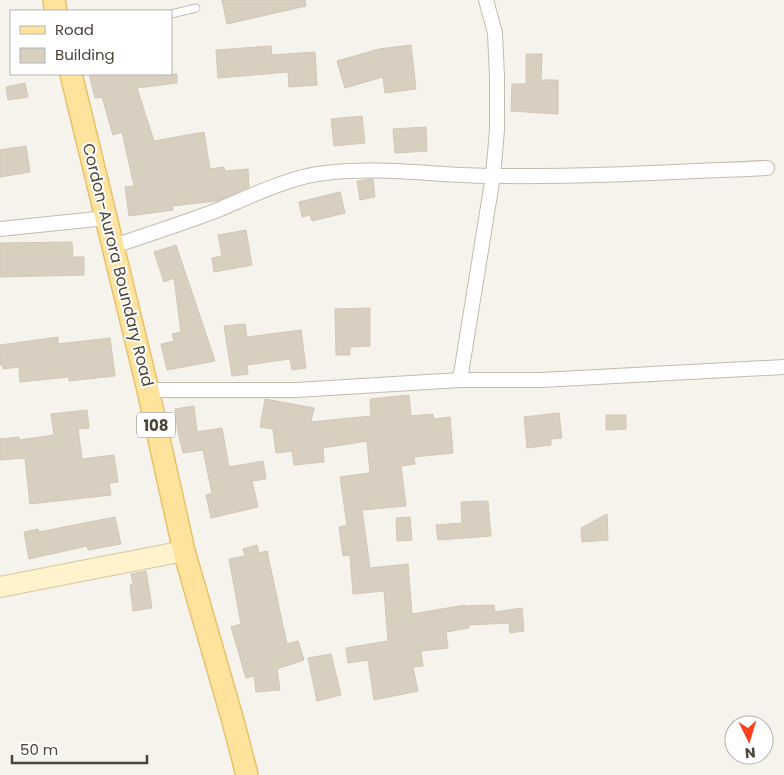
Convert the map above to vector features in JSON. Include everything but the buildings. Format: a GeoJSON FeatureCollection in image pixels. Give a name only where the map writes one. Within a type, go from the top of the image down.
{"type":"FeatureCollection","features":[{"type":"Feature","properties":{"kind":"main road","name":"Cordon-Aurora Boundary Road"},"geometry":{"type":"LineString","coordinates":[[71,75],[114,246],[184,551],[247,775]]}},
{"type":"Feature","properties":{"kind":"street"},"geometry":{"type":"LineString","coordinates":[[460,380],[493,176],[497,130],[498,77],[495,33],[486,0]]}},
{"type":"Feature","properties":{"kind":"street"},"geometry":{"type":"LineString","coordinates":[[114,246],[190,221],[299,179],[323,173],[350,171],[493,176],[615,175],[767,168]]}},
{"type":"Feature","properties":{"kind":"street"},"geometry":{"type":"LineString","coordinates":[[0,229],[106,218]]}},
{"type":"Feature","properties":{"kind":"street"},"geometry":{"type":"LineString","coordinates":[[148,390],[296,390],[460,380],[541,380],[784,367]]}},
{"type":"Feature","properties":{"kind":"street"},"geometry":{"type":"LineString","coordinates":[[0,587],[184,551]]}},
{"type":"Feature","properties":{"kind":"lane"},"geometry":{"type":"LineString","coordinates":[[172,14],[196,8]]}}]}
